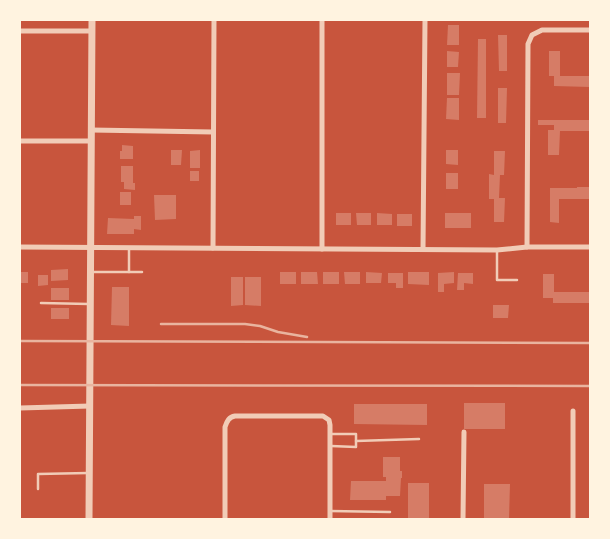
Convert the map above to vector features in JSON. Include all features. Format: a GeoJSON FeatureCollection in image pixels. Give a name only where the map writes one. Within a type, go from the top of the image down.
{"type":"FeatureCollection","features":[{"type":"Feature","properties":{"kind":"street"},"geometry":{"type":"LineString","coordinates":[[90,519],[92,20]]}},
{"type":"Feature","properties":{"kind":"street"},"geometry":{"type":"LineString","coordinates":[[213,248],[214,20]]}},
{"type":"Feature","properties":{"kind":"street"},"geometry":{"type":"LineString","coordinates":[[322,20],[322,249]]}},
{"type":"Feature","properties":{"kind":"street"},"geometry":{"type":"LineString","coordinates":[[423,249],[424,20]]}},
{"type":"Feature","properties":{"kind":"street"},"geometry":{"type":"LineString","coordinates":[[527,247],[528,44],[532,35],[542,30],[590,30]]}},
{"type":"Feature","properties":{"kind":"street"},"geometry":{"type":"LineString","coordinates":[[20,31],[92,31]]}},
{"type":"Feature","properties":{"kind":"street"},"geometry":{"type":"LineString","coordinates":[[91,130],[214,132]]}},
{"type":"Feature","properties":{"kind":"street"},"geometry":{"type":"LineString","coordinates":[[20,141],[91,141]]}},
{"type":"Feature","properties":{"kind":"street"},"geometry":{"type":"LineString","coordinates":[[20,247],[497,250],[527,247],[590,247]]}},
{"type":"Feature","properties":{"kind":"street"},"geometry":{"type":"LineString","coordinates":[[20,408],[90,406]]}},
{"type":"Feature","properties":{"kind":"street"},"geometry":{"type":"LineString","coordinates":[[573,411],[573,519]]}},
{"type":"Feature","properties":{"kind":"street"},"geometry":{"type":"LineString","coordinates":[[225,519],[225,427],[228,418],[235,416],[323,416],[329,420],[330,519]]}},
{"type":"Feature","properties":{"kind":"street"},"geometry":{"type":"LineString","coordinates":[[463,519],[464,432]]}},
{"type":"Feature","properties":{"kind":"lane"},"geometry":{"type":"LineString","coordinates":[[129,247],[129,272]]}},
{"type":"Feature","properties":{"kind":"lane"},"geometry":{"type":"LineString","coordinates":[[497,250],[497,280],[516,280]]}},
{"type":"Feature","properties":{"kind":"lane"},"geometry":{"type":"LineString","coordinates":[[91,272],[142,272]]}},
{"type":"Feature","properties":{"kind":"lane"},"geometry":{"type":"LineString","coordinates":[[41,303],[90,304]]}},
{"type":"Feature","properties":{"kind":"lane"},"geometry":{"type":"LineString","coordinates":[[330,434],[356,434],[356,447],[330,446]]}},
{"type":"Feature","properties":{"kind":"lane"},"geometry":{"type":"LineString","coordinates":[[356,441],[419,439]]}},
{"type":"Feature","properties":{"kind":"lane"},"geometry":{"type":"LineString","coordinates":[[38,489],[38,474],[90,473]]}},
{"type":"Feature","properties":{"kind":"lane"},"geometry":{"type":"LineString","coordinates":[[330,511],[390,512]]}},
{"type":"Feature","properties":{"kind":"building"},"geometry":{"type":"Polygon","coordinates":[[[448,25],[459,25],[459,45],[447,45],[448,25]]]}},
{"type":"Feature","properties":{"kind":"building"},"geometry":{"type":"Polygon","coordinates":[[[498,35],[507,35],[507,71],[499,71],[498,35]]]}},
{"type":"Feature","properties":{"kind":"building"},"geometry":{"type":"Polygon","coordinates":[[[478,39],[486,39],[486,118],[477,118],[478,39]]]}},
{"type":"Feature","properties":{"kind":"building"},"geometry":{"type":"Polygon","coordinates":[[[447,51],[459,52],[458,67],[447,67],[447,51]]]}},
{"type":"Feature","properties":{"kind":"building"},"geometry":{"type":"Polygon","coordinates":[[[549,51],[560,51],[560,76],[590,76],[590,87],[554,86],[554,76],[549,76],[549,51]]]}},
{"type":"Feature","properties":{"kind":"building"},"geometry":{"type":"Polygon","coordinates":[[[447,73],[460,73],[459,95],[447,95],[447,73]]]}},
{"type":"Feature","properties":{"kind":"building"},"geometry":{"type":"Polygon","coordinates":[[[498,88],[507,88],[506,123],[498,123],[498,88]]]}},
{"type":"Feature","properties":{"kind":"building"},"geometry":{"type":"Polygon","coordinates":[[[447,98],[459,98],[459,120],[446,119],[447,98]]]}},
{"type":"Feature","properties":{"kind":"building"},"geometry":{"type":"Polygon","coordinates":[[[538,120],[590,120],[590,131],[560,131],[559,155],[548,155],[548,130],[554,130],[554,125],[538,125],[538,120]]]}},
{"type":"Feature","properties":{"kind":"building"},"geometry":{"type":"Polygon","coordinates":[[[122,145],[133,146],[133,159],[120,159],[122,145]]]}},
{"type":"Feature","properties":{"kind":"building"},"geometry":{"type":"Polygon","coordinates":[[[171,150],[182,150],[181,165],[171,165],[171,150]]]}},
{"type":"Feature","properties":{"kind":"building"},"geometry":{"type":"Polygon","coordinates":[[[200,150],[200,168],[190,168],[190,151],[200,150]]]}},
{"type":"Feature","properties":{"kind":"building"},"geometry":{"type":"Polygon","coordinates":[[[446,150],[458,150],[458,165],[446,164],[446,150]]]}},
{"type":"Feature","properties":{"kind":"building"},"geometry":{"type":"Polygon","coordinates":[[[494,151],[505,151],[504,175],[500,175],[499,198],[505,198],[504,222],[494,222],[494,199],[489,199],[489,174],[494,175],[494,151]]]}},
{"type":"Feature","properties":{"kind":"building"},"geometry":{"type":"Polygon","coordinates":[[[121,166],[133,166],[135,190],[124,189],[124,182],[121,182],[121,166]]]}},
{"type":"Feature","properties":{"kind":"building"},"geometry":{"type":"Polygon","coordinates":[[[190,171],[199,171],[199,181],[190,181],[190,171]]]}},
{"type":"Feature","properties":{"kind":"building"},"geometry":{"type":"Polygon","coordinates":[[[446,173],[458,173],[458,189],[446,189],[446,173]]]}},
{"type":"Feature","properties":{"kind":"building"},"geometry":{"type":"Polygon","coordinates":[[[590,187],[590,199],[559,199],[559,223],[550,222],[550,188],[590,187]]]}},
{"type":"Feature","properties":{"kind":"building"},"geometry":{"type":"Polygon","coordinates":[[[120,192],[131,192],[131,205],[120,205],[120,192]]]}},
{"type":"Feature","properties":{"kind":"building"},"geometry":{"type":"Polygon","coordinates":[[[154,195],[176,195],[176,219],[155,220],[154,195]]]}},
{"type":"Feature","properties":{"kind":"building"},"geometry":{"type":"Polygon","coordinates":[[[336,213],[351,213],[351,225],[336,225],[336,213]]]}},
{"type":"Feature","properties":{"kind":"building"},"geometry":{"type":"Polygon","coordinates":[[[356,213],[371,213],[371,225],[357,225],[356,213]]]}},
{"type":"Feature","properties":{"kind":"building"},"geometry":{"type":"Polygon","coordinates":[[[377,213],[392,214],[392,225],[377,225],[377,213]]]}},
{"type":"Feature","properties":{"kind":"building"},"geometry":{"type":"Polygon","coordinates":[[[445,213],[471,213],[471,228],[445,228],[445,213]]]}},
{"type":"Feature","properties":{"kind":"building"},"geometry":{"type":"Polygon","coordinates":[[[397,214],[412,214],[412,226],[397,226],[397,214]]]}},
{"type":"Feature","properties":{"kind":"building"},"geometry":{"type":"Polygon","coordinates":[[[134,216],[141,216],[141,230],[134,229],[134,234],[107,234],[108,218],[134,219],[134,216]]]}},
{"type":"Feature","properties":{"kind":"building"},"geometry":{"type":"Polygon","coordinates":[[[68,269],[68,280],[51,281],[51,270],[68,269]]]}},
{"type":"Feature","properties":{"kind":"building"},"geometry":{"type":"Polygon","coordinates":[[[20,272],[28,272],[28,283],[20,283],[20,272]]]}},
{"type":"Feature","properties":{"kind":"building"},"geometry":{"type":"Polygon","coordinates":[[[280,272],[296,272],[296,284],[280,284],[280,272]]]}},
{"type":"Feature","properties":{"kind":"building"},"geometry":{"type":"Polygon","coordinates":[[[301,272],[317,272],[318,284],[301,284],[301,272]]]}},
{"type":"Feature","properties":{"kind":"building"},"geometry":{"type":"Polygon","coordinates":[[[323,272],[339,272],[339,284],[323,284],[323,272]]]}},
{"type":"Feature","properties":{"kind":"building"},"geometry":{"type":"Polygon","coordinates":[[[344,272],[360,272],[360,284],[345,284],[344,272]]]}},
{"type":"Feature","properties":{"kind":"building"},"geometry":{"type":"Polygon","coordinates":[[[366,272],[382,273],[381,283],[366,283],[366,272]]]}},
{"type":"Feature","properties":{"kind":"building"},"geometry":{"type":"Polygon","coordinates":[[[408,272],[429,272],[429,285],[408,284],[408,272]]]}},
{"type":"Feature","properties":{"kind":"building"},"geometry":{"type":"Polygon","coordinates":[[[454,272],[454,283],[444,284],[444,292],[438,292],[438,273],[454,272]]]}},
{"type":"Feature","properties":{"kind":"building"},"geometry":{"type":"Polygon","coordinates":[[[388,273],[403,273],[403,288],[396,288],[396,283],[388,283],[388,273]]]}},
{"type":"Feature","properties":{"kind":"building"},"geometry":{"type":"Polygon","coordinates":[[[458,273],[473,273],[473,284],[464,283],[464,290],[457,290],[458,273]]]}},
{"type":"Feature","properties":{"kind":"building"},"geometry":{"type":"Polygon","coordinates":[[[543,274],[554,274],[554,292],[590,292],[590,303],[553,303],[553,298],[543,298],[543,274]]]}},
{"type":"Feature","properties":{"kind":"building"},"geometry":{"type":"Polygon","coordinates":[[[38,275],[48,275],[48,285],[38,286],[38,275]]]}},
{"type":"Feature","properties":{"kind":"building"},"geometry":{"type":"Polygon","coordinates":[[[231,277],[243,277],[243,305],[231,306],[231,277]]]}},
{"type":"Feature","properties":{"kind":"building"},"geometry":{"type":"Polygon","coordinates":[[[245,277],[261,277],[261,306],[245,305],[245,277]]]}},
{"type":"Feature","properties":{"kind":"building"},"geometry":{"type":"Polygon","coordinates":[[[112,287],[129,287],[129,326],[111,325],[112,287]]]}},
{"type":"Feature","properties":{"kind":"building"},"geometry":{"type":"Polygon","coordinates":[[[51,288],[69,288],[69,300],[51,300],[51,288]]]}},
{"type":"Feature","properties":{"kind":"building"},"geometry":{"type":"Polygon","coordinates":[[[493,305],[509,305],[508,318],[493,318],[493,305]]]}},
{"type":"Feature","properties":{"kind":"building"},"geometry":{"type":"Polygon","coordinates":[[[51,308],[69,308],[69,319],[51,319],[51,308]]]}},
{"type":"Feature","properties":{"kind":"building"},"geometry":{"type":"Polygon","coordinates":[[[464,403],[505,403],[505,429],[464,429],[464,403]]]}},
{"type":"Feature","properties":{"kind":"building"},"geometry":{"type":"Polygon","coordinates":[[[354,404],[427,404],[427,425],[354,424],[354,404]]]}},
{"type":"Feature","properties":{"kind":"building"},"geometry":{"type":"Polygon","coordinates":[[[383,457],[400,457],[402,478],[400,496],[386,496],[386,500],[350,500],[351,481],[386,481],[386,477],[383,477],[383,457]]]}},
{"type":"Feature","properties":{"kind":"building"},"geometry":{"type":"Polygon","coordinates":[[[408,483],[429,483],[429,519],[408,519],[408,483]]]}},
{"type":"Feature","properties":{"kind":"building"},"geometry":{"type":"Polygon","coordinates":[[[484,484],[510,484],[509,519],[484,519],[484,484]]]}},
{"type":"Feature","properties":{"kind":"railway"},"geometry":{"type":"LineString","coordinates":[[161,324],[245,324],[307,337]]}},
{"type":"Feature","properties":{"kind":"railway"},"geometry":{"type":"LineString","coordinates":[[20,341],[590,343]]}},
{"type":"Feature","properties":{"kind":"railway"},"geometry":{"type":"LineString","coordinates":[[20,385],[590,386]]}}]}
